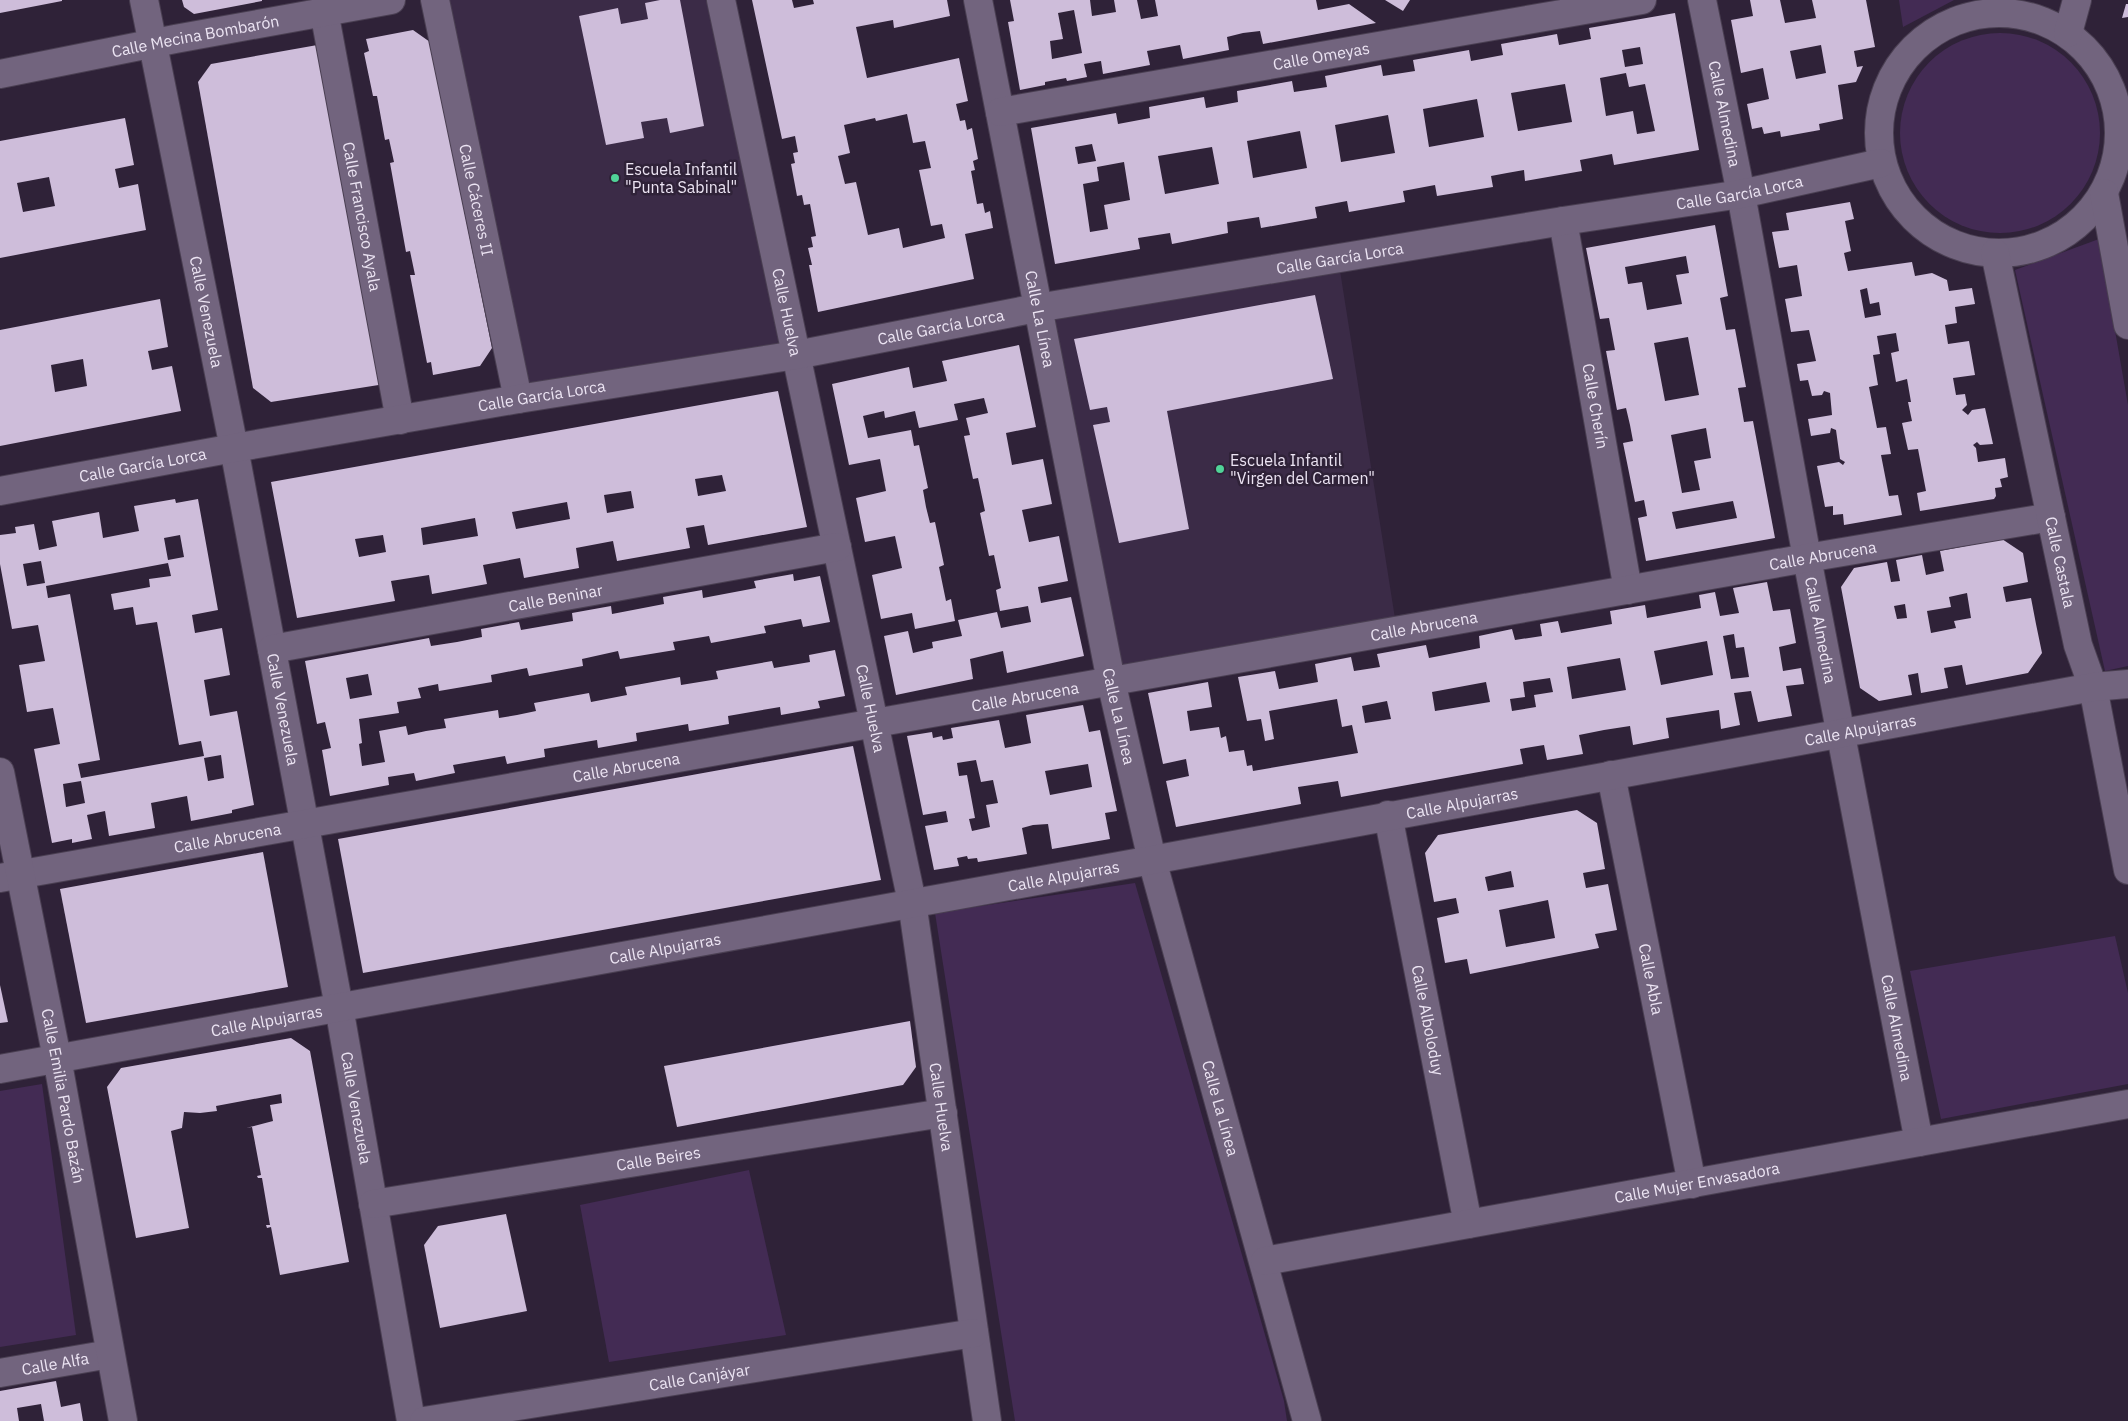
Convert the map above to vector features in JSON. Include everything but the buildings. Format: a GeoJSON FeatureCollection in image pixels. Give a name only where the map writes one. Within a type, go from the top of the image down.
{"type":"FeatureCollection","features":[{"type":"Feature","properties":{"kind":"street","name":"Calle Venezuela"},"geometry":{"type":"LineString","coordinates":[[144,0],[234,448],[305,824],[411,1421]]}},
{"type":"Feature","properties":{"kind":"street","name":"Calle Mecina Bombarón"},"geometry":{"type":"LineString","coordinates":[[0,74],[391,0]]}},
{"type":"Feature","properties":{"kind":"street","name":"Calle Cáceres II"},"geometry":{"type":"LineString","coordinates":[[435,0],[518,399]]}},
{"type":"Feature","properties":{"kind":"street","name":"Calle Huelva"},"geometry":{"type":"LineString","coordinates":[[721,0],[912,902],[987,1421]]}},
{"type":"Feature","properties":{"kind":"street","name":"Calle La Línea"},"geometry":{"type":"LineString","coordinates":[[978,0],[1111,681],[1152,860],[1308,1421]]}},
{"type":"Feature","properties":{"kind":"street","name":"Calle Omeyas"},"geometry":{"type":"LineString","coordinates":[[1000,112],[1642,0]]}},
{"type":"Feature","properties":{"kind":"street","name":"Calle Almedina"},"geometry":{"type":"LineString","coordinates":[[1702,0],[1920,1142]]}},
{"type":"Feature","properties":{"kind":"street"},"geometry":{"type":"LineString","coordinates":[[2068,33],[2077,0]]}},
{"type":"Feature","properties":{"kind":"street"},"geometry":{"type":"LineString","coordinates":[[1972,8],[2038,18],[2068,33],[2094,58],[2112,88],[2124,122],[2118,159],[2104,193],[2084,219],[2058,238],[2028,250],[1995,253],[1957,246],[1923,227],[1897,198],[1881,163],[1878,125],[1886,88],[1906,55],[1935,30],[1972,8]]}},
{"type":"Feature","properties":{"kind":"street","name":"Calle Francisco Ayala"},"geometry":{"type":"LineString","coordinates":[[324,12],[400,420]]}},
{"type":"Feature","properties":{"kind":"street","name":"Calle García Lorca"},"geometry":{"type":"LineString","coordinates":[[0,491],[518,399],[796,355],[1037,308],[1562,220],[1740,194],[1881,163]]}},
{"type":"Feature","properties":{"kind":"street"},"geometry":{"type":"LineString","coordinates":[[2104,193],[2128,325]]}},
{"type":"Feature","properties":{"kind":"street","name":"Calle Cherín"},"geometry":{"type":"LineString","coordinates":[[1562,220],[1628,590]]}},
{"type":"Feature","properties":{"kind":"street","name":"Calle Castala"},"geometry":{"type":"LineString","coordinates":[[1995,253],[2078,645],[2093,687],[2128,870]]}},
{"type":"Feature","properties":{"kind":"street","name":"Calle Abrucena"},"geometry":{"type":"LineString","coordinates":[[10,876],[1807,558],[2051,517]]}},
{"type":"Feature","properties":{"kind":"street","name":"Calle Beninar"},"geometry":{"type":"LineString","coordinates":[[272,649],[837,547]]}},
{"type":"Feature","properties":{"kind":"street","name":"Calle Alpujarras"},"geometry":{"type":"LineString","coordinates":[[0,1068],[1152,860],[1611,774],[2093,687],[2128,684]]}},
{"type":"Feature","properties":{"kind":"street","name":"Calle Emilia Pardo Bazán"},"geometry":{"type":"LineString","coordinates":[[0,772],[10,876],[57,1058],[123,1421]]}},
{"type":"Feature","properties":{"kind":"street","name":"Calle Abla"},"geometry":{"type":"LineString","coordinates":[[1611,774],[1692,1184]]}},
{"type":"Feature","properties":{"kind":"street","name":"Calle Alboloduy"},"geometry":{"type":"LineString","coordinates":[[1388,815],[1468,1224]]}},
{"type":"Feature","properties":{"kind":"street","name":"Calle Mujer Envasadora"},"geometry":{"type":"LineString","coordinates":[[1265,1261],[2128,1104]]}},
{"type":"Feature","properties":{"kind":"street","name":"Calle Beires"},"geometry":{"type":"LineString","coordinates":[[373,1204],[943,1113]]}},
{"type":"Feature","properties":{"kind":"street","name":"Calle Canjáyar"},"geometry":{"type":"LineString","coordinates":[[424,1421],[974,1333]]}},
{"type":"Feature","properties":{"kind":"street","name":"Calle Alfa"},"geometry":{"type":"LineString","coordinates":[[0,1373],[110,1354]]}},
{"type":"Feature","properties":{"kind":"shaded area","name":"Escuela Infantil \"Punta Sabinal\""},"geometry":{"type":"Polygon","coordinates":[[[435,0],[721,0],[796,355],[518,399],[435,0]]]}},
{"type":"Feature","properties":{"kind":"shaded area"},"geometry":{"type":"Polygon","coordinates":[[[1899,0],[1954,0],[1903,27],[1899,0]]]}},
{"type":"Feature","properties":{"kind":"shaded area"},"geometry":{"type":"Polygon","coordinates":[[[2000,33],[2029,37],[2056,50],[2071,62],[2083,77],[2096,104],[2100,133],[2096,162],[2083,189],[2071,204],[2056,216],[2029,229],[2000,233],[1971,229],[1944,216],[1929,204],[1917,189],[1904,162],[1900,133],[1904,104],[1917,77],[1929,62],[1944,50],[1971,37],[2000,33]]]}},
{"type":"Feature","properties":{"kind":"shaded area"},"geometry":{"type":"Polygon","coordinates":[[[2099,239],[2128,405],[2128,666],[2105,671],[2015,270],[2099,239]]]}},
{"type":"Feature","properties":{"kind":"shaded area","name":"Escuela Infantil \"Virgen del Carmen\""},"geometry":{"type":"Polygon","coordinates":[[[1338,258],[1397,631],[1111,681],[1037,308],[1338,258]]]}},
{"type":"Feature","properties":{"kind":"shaded area"},"geometry":{"type":"Polygon","coordinates":[[[1135,883],[1284,1401],[1287,1421],[1015,1421],[935,913],[1135,883]]]}},
{"type":"Feature","properties":{"kind":"shaded area"},"geometry":{"type":"Polygon","coordinates":[[[2115,936],[2128,993],[2128,1084],[1941,1119],[1910,971],[2115,936]]]}},
{"type":"Feature","properties":{"kind":"shaded area"},"geometry":{"type":"Polygon","coordinates":[[[42,1084],[76,1335],[0,1347],[0,1091],[42,1084]]]}},
{"type":"Feature","properties":{"kind":"shaded area"},"geometry":{"type":"Polygon","coordinates":[[[749,1170],[786,1335],[609,1362],[580,1205],[749,1170]]]}},
{"type":"Feature","properties":{"kind":"place","name":"Escuela Infantil \"Punta Sabinal\""},"geometry":{"type":"Point","coordinates":[615,178]}},
{"type":"Feature","properties":{"kind":"place","name":"Escuela Infantil \"Virgen del Carmen\""},"geometry":{"type":"Point","coordinates":[1220,469]}}]}
